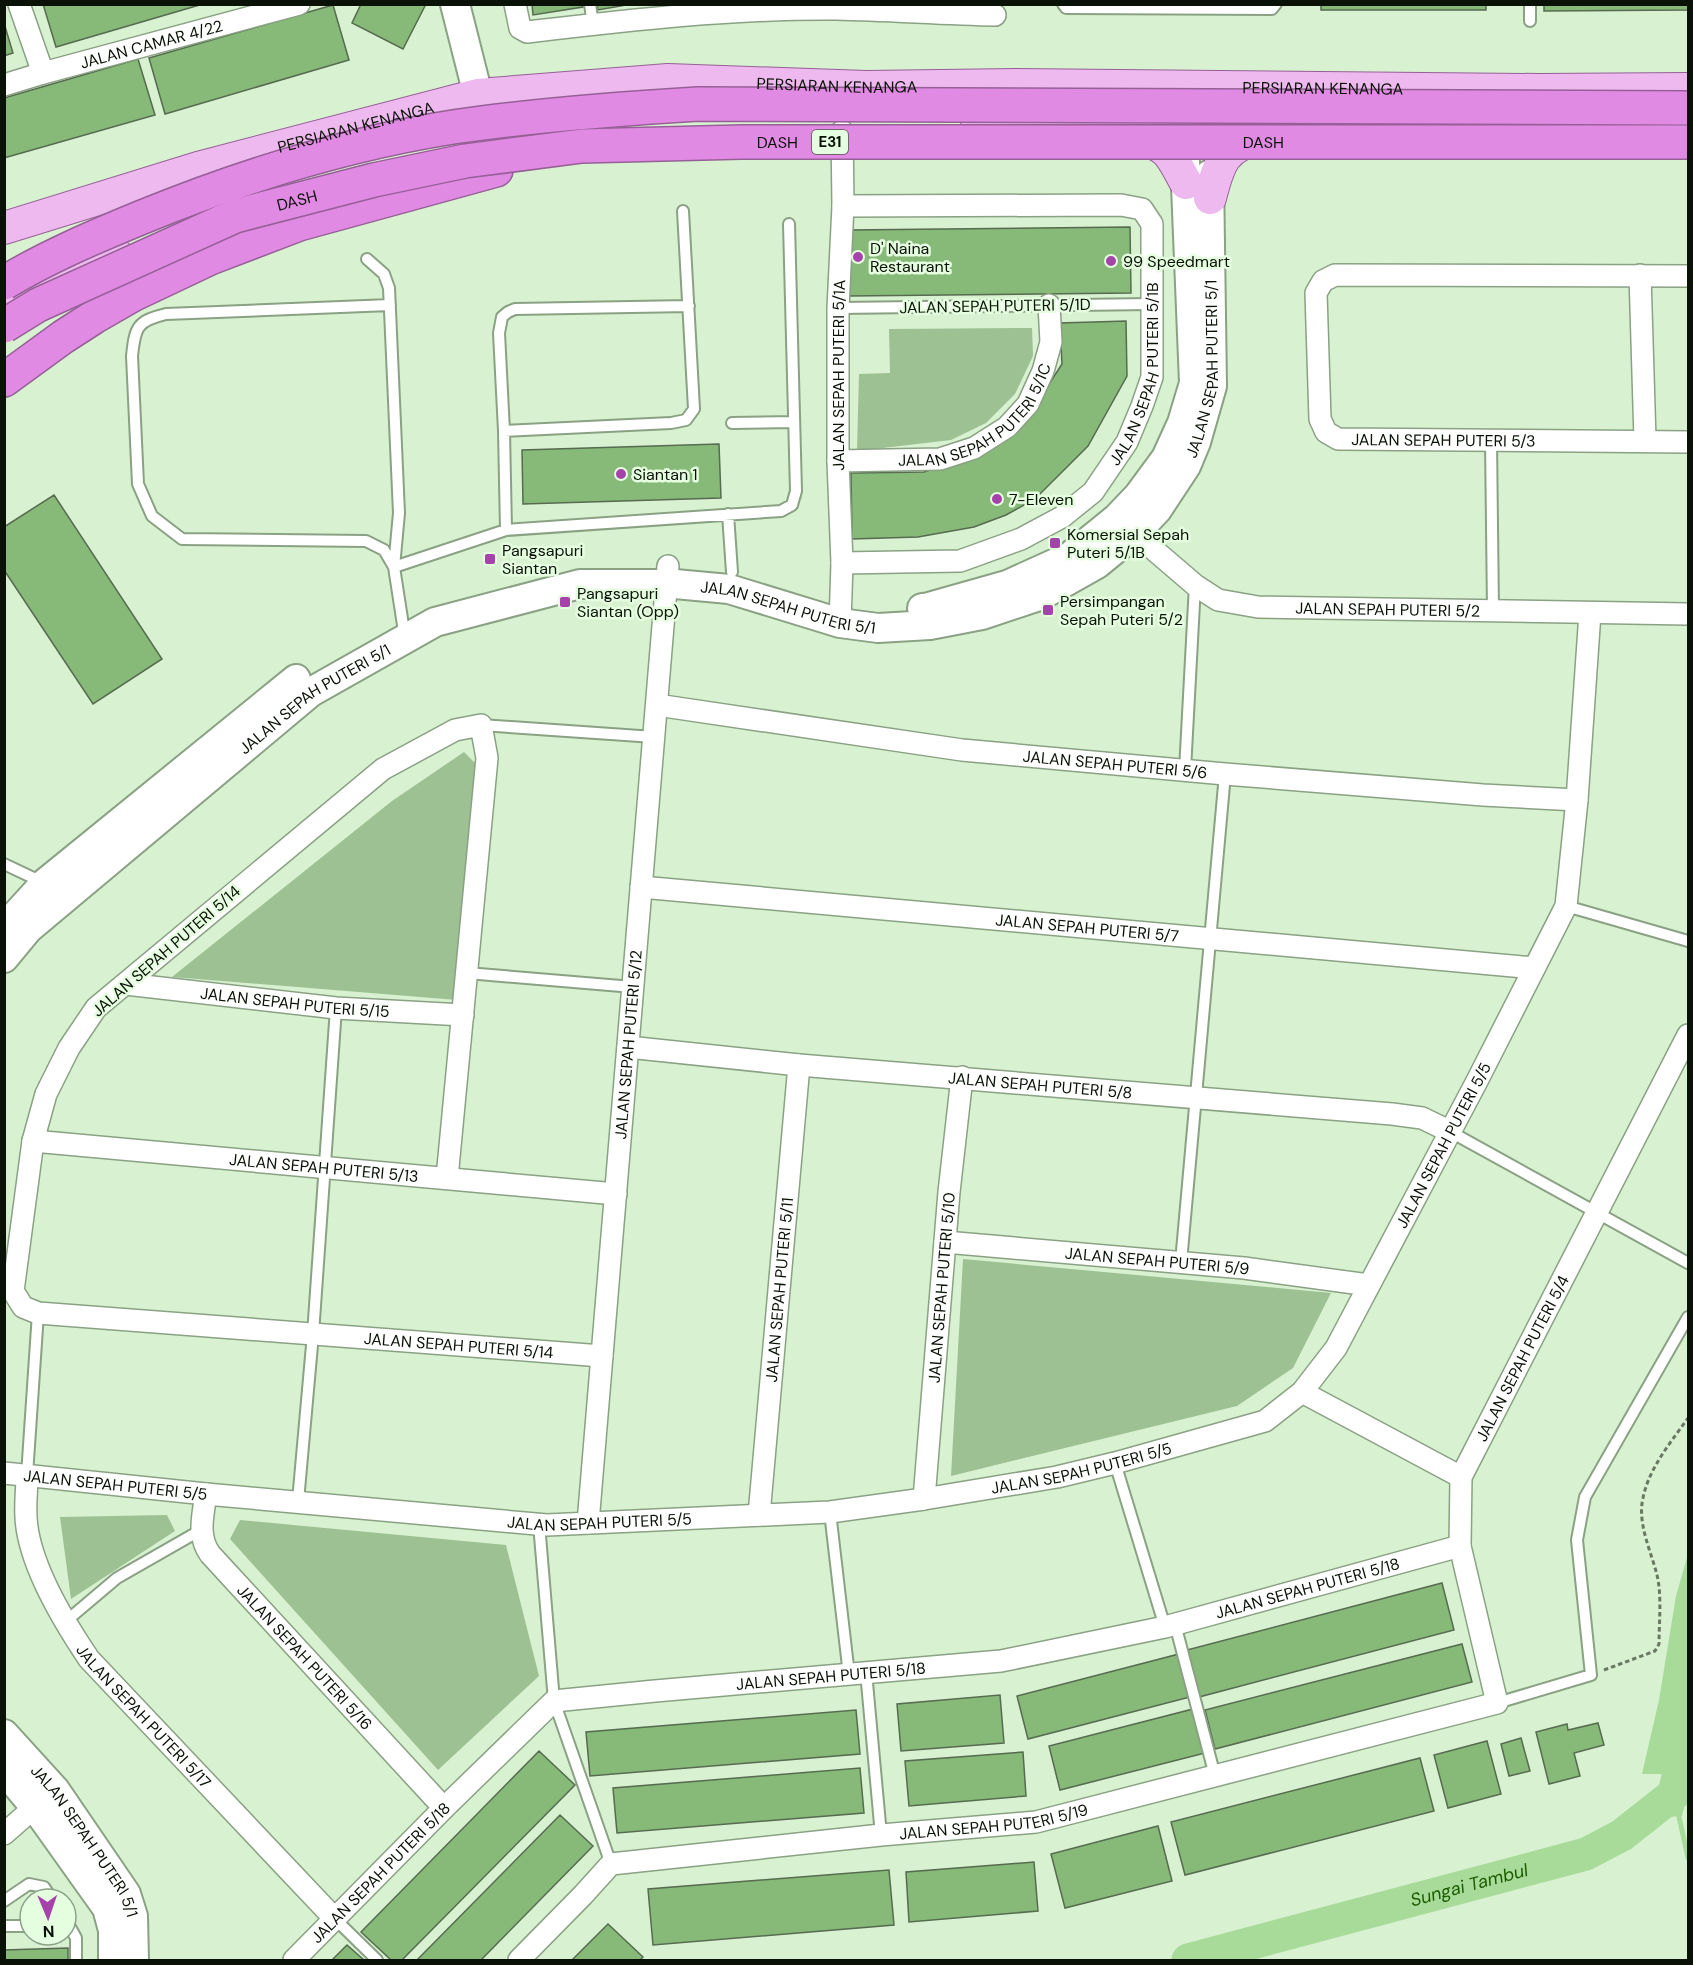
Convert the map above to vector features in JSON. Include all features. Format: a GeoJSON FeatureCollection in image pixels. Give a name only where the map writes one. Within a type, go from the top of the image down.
{"type":"FeatureCollection","features":[{"type":"Feature","properties":{"kind":"highway"},"geometry":{"type":"LineString","coordinates":[[4,283],[87,240],[205,191],[283,166],[452,128],[573,112],[698,104],[1689,108]]}},
{"type":"Feature","properties":{"kind":"highway","name":"DASH"},"geometry":{"type":"LineString","coordinates":[[4,326],[38,305],[234,216],[374,180],[454,163],[582,146],[742,142],[1689,142]]}},
{"type":"Feature","properties":{"kind":"highway"},"geometry":{"type":"LineString","coordinates":[[4,380],[63,337],[134,294],[210,258],[299,224],[496,170]]}},
{"type":"Feature","properties":{"kind":"main road","name":"PERSIARAN KENANGA"},"geometry":{"type":"LineString","coordinates":[[4,228],[198,168],[478,95],[668,81],[866,87],[1015,85],[1539,90],[1689,89]]}},
{"type":"Feature","properties":{"kind":"main road"},"geometry":{"type":"LineString","coordinates":[[866,87],[944,98],[1167,100],[1195,121]]}},
{"type":"Feature","properties":{"kind":"main road"},"geometry":{"type":"LineString","coordinates":[[1195,121],[1212,105],[1233,102],[1392,100],[1539,90]]}},
{"type":"Feature","properties":{"kind":"main road"},"geometry":{"type":"LineString","coordinates":[[4,292],[222,224],[342,195],[652,142],[842,129],[1195,121],[1392,128],[1689,126]]}},
{"type":"Feature","properties":{"kind":"main road"},"geometry":{"type":"LineString","coordinates":[[1050,125],[1147,141],[1164,147],[1198,191],[1231,151],[1251,140],[1392,128]]}},
{"type":"Feature","properties":{"kind":"street"},"geometry":{"type":"LineString","coordinates":[[19,4],[43,73]]}},
{"type":"Feature","properties":{"kind":"street","name":"JALAN CAMAR 4/22"},"geometry":{"type":"LineString","coordinates":[[4,85],[299,4]]}},
{"type":"Feature","properties":{"kind":"street"},"geometry":{"type":"LineString","coordinates":[[455,4],[478,95]]}},
{"type":"Feature","properties":{"kind":"street"},"geometry":{"type":"LineString","coordinates":[[515,4],[520,28],[527,32],[591,15],[676,10],[834,7],[995,15]]}},
{"type":"Feature","properties":{"kind":"street"},"geometry":{"type":"LineString","coordinates":[[1195,121],[1198,191]]}},
{"type":"Feature","properties":{"kind":"street","name":"JALAN SEPAH PUTERI 5/1A"},"geometry":{"type":"LineString","coordinates":[[840,614],[842,563],[838,461],[838,308],[843,206],[842,129]]}},
{"type":"Feature","properties":{"kind":"street","name":"JALAN SEPAH PUTERI 5/1"},"geometry":{"type":"LineString","coordinates":[[4,958],[28,929],[311,692],[403,628],[435,622],[580,584],[668,575],[840,614],[878,628],[930,625],[982,615],[1042,595],[1097,564],[1126,526],[1138,496],[1166,458],[1182,423],[1194,383],[1198,191]]}},
{"type":"Feature","properties":{"kind":"street","name":"JALAN SEPAH PUTERI 5/1B"},"geometry":{"type":"LineString","coordinates":[[842,563],[960,561],[1021,539],[1062,517],[1093,492],[1127,442],[1152,377],[1152,224],[1142,209],[1121,205],[843,206]]}},
{"type":"Feature","properties":{"kind":"street","name":"JALAN SEPAH PUTERI 5/3"},"geometry":{"type":"LineString","coordinates":[[1689,276],[1335,275],[1323,281],[1316,293],[1320,419],[1326,432],[1338,439],[1689,441]]}},
{"type":"Feature","properties":{"kind":"street"},"geometry":{"type":"LineString","coordinates":[[1640,275],[1646,440]]}},
{"type":"Feature","properties":{"kind":"street","name":"JALAN SEPAH PUTERI 5/1C"},"geometry":{"type":"LineString","coordinates":[[838,461],[940,459],[974,448],[1006,427],[1028,404],[1044,371],[1051,342],[1049,305]]}},
{"type":"Feature","properties":{"kind":"street","name":"JALAN SEPAH PUTERI 5/2"},"geometry":{"type":"LineString","coordinates":[[1126,526],[1195,585],[1218,600],[1258,607],[1689,614]]}},
{"type":"Feature","properties":{"kind":"street"},"geometry":{"type":"LineString","coordinates":[[668,575],[732,572],[840,614]]}},
{"type":"Feature","properties":{"kind":"street","name":"JALAN SEPAH PUTERI 5/12"},"geometry":{"type":"LineString","coordinates":[[588,1523],[668,575]]}},
{"type":"Feature","properties":{"kind":"street","name":"JALAN SEPAH PUTERI 5/5"},"geometry":{"type":"LineString","coordinates":[[4,1473],[539,1524],[588,1523],[830,1512],[924,1499],[1057,1477],[1265,1421],[1302,1392],[1336,1347],[1566,906],[1590,612]]}},
{"type":"Feature","properties":{"kind":"street"},"geometry":{"type":"LineString","coordinates":[[4,928],[45,883],[302,675],[403,628]]}},
{"type":"Feature","properties":{"kind":"street","name":"JALAN SEPAH PUTERI 5/6"},"geometry":{"type":"LineString","coordinates":[[657,705],[962,750],[1225,774],[1483,795],[1576,800]]}},
{"type":"Feature","properties":{"kind":"street"},"geometry":{"type":"LineString","coordinates":[[447,1178],[487,758],[481,725]]}},
{"type":"Feature","properties":{"kind":"street","name":"JALAN SEPAH PUTERI 5/14"},"geometry":{"type":"LineString","coordinates":[[481,725],[455,730],[383,769],[96,1008],[69,1048],[46,1094],[33,1142],[13,1291],[23,1307],[38,1313],[602,1356]]}},
{"type":"Feature","properties":{"kind":"street","name":"JALAN SEPAH PUTERI 5/7"},"geometry":{"type":"LineString","coordinates":[[641,887],[1534,968]]}},
{"type":"Feature","properties":{"kind":"street","name":"JALAN SEPAH PUTERI 5/15"},"geometry":{"type":"LineString","coordinates":[[126,984],[336,1008],[464,1015]]}},
{"type":"Feature","properties":{"kind":"street","name":"JALAN SEPAH PUTERI 5/4"},"geometry":{"type":"LineString","coordinates":[[1497,1703],[1460,1546],[1461,1477],[1689,1035]]}},
{"type":"Feature","properties":{"kind":"street","name":"JALAN SEPAH PUTERI 5/8"},"geometry":{"type":"LineString","coordinates":[[628,1047],[799,1065],[962,1077],[1422,1118],[1449,1131]]}},
{"type":"Feature","properties":{"kind":"street","name":"JALAN SEPAH PUTERI 5/11"},"geometry":{"type":"LineString","coordinates":[[759,1515],[799,1065]]}},
{"type":"Feature","properties":{"kind":"street","name":"JALAN SEPAH PUTERI 5/10"},"geometry":{"type":"LineString","coordinates":[[924,1499],[945,1242],[962,1077]]}},
{"type":"Feature","properties":{"kind":"street","name":"JALAN SEPAH PUTERI 5/13"},"geometry":{"type":"LineString","coordinates":[[33,1142],[616,1194]]}},
{"type":"Feature","properties":{"kind":"street","name":"JALAN SEPAH PUTERI 5/9"},"geometry":{"type":"LineString","coordinates":[[945,1242],[1244,1268],[1369,1285]]}},
{"type":"Feature","properties":{"kind":"street"},"geometry":{"type":"LineString","coordinates":[[1302,1392],[1461,1477]]}},
{"type":"Feature","properties":{"kind":"street","name":"JALAN SEPAH PUTERI 5/17"},"geometry":{"type":"LineString","coordinates":[[27,1475],[26,1518],[36,1561],[65,1622],[89,1659],[334,1918]]}},
{"type":"Feature","properties":{"kind":"street"},"geometry":{"type":"LineString","coordinates":[[201,1530],[206,1494]]}},
{"type":"Feature","properties":{"kind":"street","name":"JALAN SEPAH PUTERI 5/16"},"geometry":{"type":"LineString","coordinates":[[201,1530],[202,1544],[210,1554],[444,1808]]}},
{"type":"Feature","properties":{"kind":"street","name":"JALAN SEPAH PUTERI 5/18"},"geometry":{"type":"LineString","coordinates":[[294,1960],[444,1808],[554,1701],[1001,1660],[1170,1625],[1460,1546]]}},
{"type":"Feature","properties":{"kind":"street","name":"JALAN SEPAH PUTERI 5/19"},"geometry":{"type":"LineString","coordinates":[[610,1864],[881,1835],[1036,1822],[1497,1703]]}},
{"type":"Feature","properties":{"kind":"street","name":"JALAN SEPAH PUTERI 5/1"},"geometry":{"type":"LineString","coordinates":[[4,1734],[45,1798],[126,1894],[133,1916],[134,1960]]}},
{"type":"Feature","properties":{"kind":"street"},"geometry":{"type":"LineString","coordinates":[[4,1770],[45,1798],[107,1908],[113,1930],[114,1960]]}},
{"type":"Feature","properties":{"kind":"street"},"geometry":{"type":"LineString","coordinates":[[4,1834],[45,1798]]}},
{"type":"Feature","properties":{"kind":"street"},"geometry":{"type":"LineString","coordinates":[[519,1960],[610,1864]]}},
{"type":"Feature","properties":{"kind":"lane"},"geometry":{"type":"LineString","coordinates":[[1063,4],[1066,8],[1272,9],[1276,4]]}},
{"type":"Feature","properties":{"kind":"lane"},"geometry":{"type":"LineString","coordinates":[[1530,4],[1530,21]]}},
{"type":"Feature","properties":{"kind":"lane"},"geometry":{"type":"LineString","coordinates":[[504,431],[671,423],[686,420],[694,409],[683,211]]}},
{"type":"Feature","properties":{"kind":"lane"},"geometry":{"type":"LineString","coordinates":[[4,219],[40,217]]}},
{"type":"Feature","properties":{"kind":"lane"},"geometry":{"type":"LineString","coordinates":[[394,567],[506,530],[781,511],[792,505],[796,491],[789,224]]}},
{"type":"Feature","properties":{"kind":"lane"},"geometry":{"type":"LineString","coordinates":[[367,259],[384,274],[389,288],[399,513],[394,567],[403,628]]}},
{"type":"Feature","properties":{"kind":"lane","name":"JALAN SEPAH PUTERI 5/1D"},"geometry":{"type":"LineString","coordinates":[[838,308],[1152,304]]}},
{"type":"Feature","properties":{"kind":"lane"},"geometry":{"type":"LineString","coordinates":[[390,305],[166,314],[147,319],[138,328],[134,338],[132,356],[138,484],[152,516],[182,539],[366,541],[384,550],[394,567]]}},
{"type":"Feature","properties":{"kind":"lane"},"geometry":{"type":"LineString","coordinates":[[506,530],[499,333],[502,317],[515,309],[689,306]]}},
{"type":"Feature","properties":{"kind":"lane"},"geometry":{"type":"LineString","coordinates":[[732,423],[794,422]]}},
{"type":"Feature","properties":{"kind":"lane"},"geometry":{"type":"LineString","coordinates":[[1491,440],[1493,611]]}},
{"type":"Feature","properties":{"kind":"lane"},"geometry":{"type":"LineString","coordinates":[[728,514],[732,572]]}},
{"type":"Feature","properties":{"kind":"lane"},"geometry":{"type":"LineString","coordinates":[[1185,770],[1195,585]]}},
{"type":"Feature","properties":{"kind":"lane"},"geometry":{"type":"LineString","coordinates":[[481,725],[654,737]]}},
{"type":"Feature","properties":{"kind":"lane"},"geometry":{"type":"LineString","coordinates":[[1181,1262],[1225,774]]}},
{"type":"Feature","properties":{"kind":"lane"},"geometry":{"type":"LineString","coordinates":[[4,864],[45,883]]}},
{"type":"Feature","properties":{"kind":"lane"},"geometry":{"type":"LineString","coordinates":[[1566,906],[1689,941]]}},
{"type":"Feature","properties":{"kind":"lane"},"geometry":{"type":"LineString","coordinates":[[467,973],[633,987]]}},
{"type":"Feature","properties":{"kind":"lane"},"geometry":{"type":"LineString","coordinates":[[298,1501],[313,1334],[336,1008]]}},
{"type":"Feature","properties":{"kind":"lane"},"geometry":{"type":"LineString","coordinates":[[1449,1131],[1689,1263]]}},
{"type":"Feature","properties":{"kind":"lane"},"geometry":{"type":"LineString","coordinates":[[27,1475],[38,1313]]}},
{"type":"Feature","properties":{"kind":"lane"},"geometry":{"type":"LineString","coordinates":[[1497,1703],[1591,1674],[1577,1540],[1585,1497],[1689,1317]]}},
{"type":"Feature","properties":{"kind":"lane"},"geometry":{"type":"LineString","coordinates":[[1115,1463],[1170,1625],[1215,1776]]}},
{"type":"Feature","properties":{"kind":"lane"},"geometry":{"type":"LineString","coordinates":[[830,1512],[881,1835]]}},
{"type":"Feature","properties":{"kind":"lane"},"geometry":{"type":"LineString","coordinates":[[539,1524],[554,1701],[610,1864]]}},
{"type":"Feature","properties":{"kind":"lane"},"geometry":{"type":"LineString","coordinates":[[65,1622],[117,1578],[201,1530]]}},
{"type":"Feature","properties":{"kind":"lane"},"geometry":{"type":"LineString","coordinates":[[25,1887],[29,1884],[45,1887]]}},
{"type":"Feature","properties":{"kind":"lane"},"geometry":{"type":"LineString","coordinates":[[4,1901],[18,1891]]}},
{"type":"Feature","properties":{"kind":"lane"},"geometry":{"type":"LineString","coordinates":[[334,1918],[377,1960]]}},
{"type":"Feature","properties":{"kind":"path"},"geometry":{"type":"LineString","coordinates":[[1591,1674],[1655,1651],[1659,1644],[1657,1574],[1650,1556],[1643,1523],[1642,1500],[1651,1472],[1689,1418]]}},
{"type":"Feature","properties":{"kind":"shaded area"},"geometry":{"type":"Polygon","coordinates":[[[1032,328],[1033,356],[1015,394],[986,423],[951,440],[857,451],[859,374],[890,373],[889,329],[1032,328]]]}},
{"type":"Feature","properties":{"kind":"shaded area"},"geometry":{"type":"Polygon","coordinates":[[[464,752],[478,766],[457,1000],[172,977],[392,801],[464,752]]]}},
{"type":"Feature","properties":{"kind":"shaded area"},"geometry":{"type":"Polygon","coordinates":[[[963,1259],[1331,1293],[1293,1368],[1237,1406],[951,1476],[963,1259]]]}},
{"type":"Feature","properties":{"kind":"shaded area"},"geometry":{"type":"Polygon","coordinates":[[[167,1515],[175,1531],[71,1599],[60,1517],[167,1515]]]}},
{"type":"Feature","properties":{"kind":"shaded area"},"geometry":{"type":"Polygon","coordinates":[[[240,1520],[506,1545],[539,1676],[438,1770],[230,1539],[240,1520]]]}},
{"type":"Feature","properties":{"kind":"shaded area"},"geometry":{"type":"Polygon","coordinates":[[[1688,1554],[1688,1790],[1682,1816],[1668,1817],[1668,1774],[1642,1774],[1659,1700],[1676,1596],[1688,1554]]]}},
{"type":"Feature","properties":{"kind":"building"},"geometry":{"type":"Polygon","coordinates":[[[43,4],[203,4],[56,47],[43,4]]]}},
{"type":"Feature","properties":{"kind":"building"},"geometry":{"type":"Polygon","coordinates":[[[361,4],[426,4],[403,49],[352,23],[361,4]]]}},
{"type":"Feature","properties":{"kind":"building"},"geometry":{"type":"Polygon","coordinates":[[[532,4],[583,4],[583,7],[533,15],[532,4]]]}},
{"type":"Feature","properties":{"kind":"building"},"geometry":{"type":"Polygon","coordinates":[[[597,4],[632,4],[598,10],[597,4]]]}},
{"type":"Feature","properties":{"kind":"building"},"geometry":{"type":"Polygon","coordinates":[[[1321,4],[1486,4],[1486,10],[1321,10],[1321,4]]]}},
{"type":"Feature","properties":{"kind":"building"},"geometry":{"type":"Polygon","coordinates":[[[1544,4],[1688,4],[1688,10],[1544,11],[1544,4]]]}},
{"type":"Feature","properties":{"kind":"building"},"geometry":{"type":"Polygon","coordinates":[[[333,5],[349,60],[165,114],[149,58],[333,5]]]}},
{"type":"Feature","properties":{"kind":"building"},"geometry":{"type":"Polygon","coordinates":[[[4,23],[13,53],[4,56],[4,23]]]}},
{"type":"Feature","properties":{"kind":"building"},"geometry":{"type":"Polygon","coordinates":[[[138,59],[155,115],[4,158],[4,98],[138,59]]]}},
{"type":"Feature","properties":{"kind":"building"},"geometry":{"type":"Polygon","coordinates":[[[1130,227],[1131,293],[849,296],[848,230],[1130,227]]]}},
{"type":"Feature","properties":{"kind":"building"},"geometry":{"type":"Polygon","coordinates":[[[1126,321],[1127,376],[1088,446],[1035,499],[1006,515],[974,527],[918,537],[852,539],[851,473],[924,472],[957,461],[1028,417],[1062,364],[1060,323],[1126,321]]]}},
{"type":"Feature","properties":{"kind":"building","name":"Siantan 1"},"geometry":{"type":"Polygon","coordinates":[[[719,444],[721,498],[523,504],[522,450],[719,444]]]}},
{"type":"Feature","properties":{"kind":"building"},"geometry":{"type":"Polygon","coordinates":[[[54,495],[162,659],[93,704],[4,570],[4,527],[54,495]]]}},
{"type":"Feature","properties":{"kind":"building"},"geometry":{"type":"Polygon","coordinates":[[[1442,1583],[1454,1630],[1199,1697],[1187,1650],[1442,1583]]]}},
{"type":"Feature","properties":{"kind":"building"},"geometry":{"type":"Polygon","coordinates":[[[1462,1644],[1472,1682],[1215,1749],[1205,1710],[1462,1644]]]}},
{"type":"Feature","properties":{"kind":"building"},"geometry":{"type":"Polygon","coordinates":[[[1179,1654],[1190,1697],[1028,1739],[1017,1696],[1179,1654]]]}},
{"type":"Feature","properties":{"kind":"building"},"geometry":{"type":"Polygon","coordinates":[[[1000,1695],[1004,1743],[901,1751],[897,1704],[1000,1695]]]}},
{"type":"Feature","properties":{"kind":"building"},"geometry":{"type":"Polygon","coordinates":[[[1193,1709],[1205,1753],[1060,1790],[1049,1746],[1193,1709]]]}},
{"type":"Feature","properties":{"kind":"building"},"geometry":{"type":"Polygon","coordinates":[[[856,1710],[860,1754],[590,1776],[586,1732],[856,1710]]]}},
{"type":"Feature","properties":{"kind":"building"},"geometry":{"type":"Polygon","coordinates":[[[1598,1723],[1604,1745],[1574,1753],[1580,1776],[1549,1784],[1536,1732],[1567,1724],[1568,1730],[1598,1723]]]}},
{"type":"Feature","properties":{"kind":"building"},"geometry":{"type":"Polygon","coordinates":[[[1521,1738],[1530,1771],[1509,1776],[1501,1744],[1521,1738]]]}},
{"type":"Feature","properties":{"kind":"building"},"geometry":{"type":"Polygon","coordinates":[[[1487,1741],[1501,1794],[1448,1808],[1434,1755],[1487,1741]]]}},
{"type":"Feature","properties":{"kind":"building"},"geometry":{"type":"Polygon","coordinates":[[[539,1751],[575,1785],[402,1960],[391,1960],[361,1932],[539,1751]]]}},
{"type":"Feature","properties":{"kind":"building"},"geometry":{"type":"Polygon","coordinates":[[[1023,1752],[1026,1796],[909,1806],[905,1761],[1023,1752]]]}},
{"type":"Feature","properties":{"kind":"building"},"geometry":{"type":"Polygon","coordinates":[[[1420,1758],[1434,1811],[1185,1875],[1171,1822],[1420,1758]]]}},
{"type":"Feature","properties":{"kind":"building"},"geometry":{"type":"Polygon","coordinates":[[[860,1768],[864,1813],[617,1833],[613,1788],[860,1768]]]}},
{"type":"Feature","properties":{"kind":"building"},"geometry":{"type":"Polygon","coordinates":[[[560,1815],[593,1846],[481,1960],[417,1960],[560,1815]]]}},
{"type":"Feature","properties":{"kind":"building"},"geometry":{"type":"Polygon","coordinates":[[[1158,1826],[1172,1881],[1065,1908],[1051,1854],[1158,1826]]]}},
{"type":"Feature","properties":{"kind":"building"},"geometry":{"type":"Polygon","coordinates":[[[1034,1862],[1038,1911],[909,1922],[906,1872],[1034,1862]]]}},
{"type":"Feature","properties":{"kind":"building"},"geometry":{"type":"Polygon","coordinates":[[[889,1870],[894,1925],[653,1945],[648,1889],[889,1870]]]}},
{"type":"Feature","properties":{"kind":"building"},"geometry":{"type":"Polygon","coordinates":[[[608,1924],[643,1957],[640,1960],[572,1960],[608,1924]]]}},
{"type":"Feature","properties":{"kind":"building"},"geometry":{"type":"Polygon","coordinates":[[[347,1945],[364,1960],[332,1960],[347,1945]]]}},
{"type":"Feature","properties":{"kind":"building"},"geometry":{"type":"Polygon","coordinates":[[[68,1948],[68,1960],[4,1960],[4,1950],[68,1948]]]}},
{"type":"Feature","properties":{"kind":"waterway","name":"Sungai Tambul"},"geometry":{"type":"LineString","coordinates":[[1188,1960],[1586,1854],[1622,1835],[1674,1794],[1688,1733]]}},
{"type":"Feature","properties":{"kind":"waterway"},"geometry":{"type":"LineString","coordinates":[[1678,1812],[1688,1858]]}},
{"type":"Feature","properties":{"kind":"place","name":"D' Naina Restaurant"},"geometry":{"type":"Point","coordinates":[858,257]}},
{"type":"Feature","properties":{"kind":"place","name":"99 Speedmart"},"geometry":{"type":"Point","coordinates":[1111,261]}},
{"type":"Feature","properties":{"kind":"place","name":"Siantan 1"},"geometry":{"type":"Point","coordinates":[621,474]}},
{"type":"Feature","properties":{"kind":"place","name":"7-Eleven"},"geometry":{"type":"Point","coordinates":[997,499]}},
{"type":"Feature","properties":{"kind":"place","name":"Komersial Sepah Puteri 5/1B"},"geometry":{"type":"Point","coordinates":[1055,543]}},
{"type":"Feature","properties":{"kind":"place","name":"Pangsapuri Siantan"},"geometry":{"type":"Point","coordinates":[490,559]}},
{"type":"Feature","properties":{"kind":"place","name":"Pangsapuri Siantan (Opp)"},"geometry":{"type":"Point","coordinates":[565,602]}},
{"type":"Feature","properties":{"kind":"place","name":"Persimpangan Sepah Puteri 5/2"},"geometry":{"type":"Point","coordinates":[1048,610]}}]}
